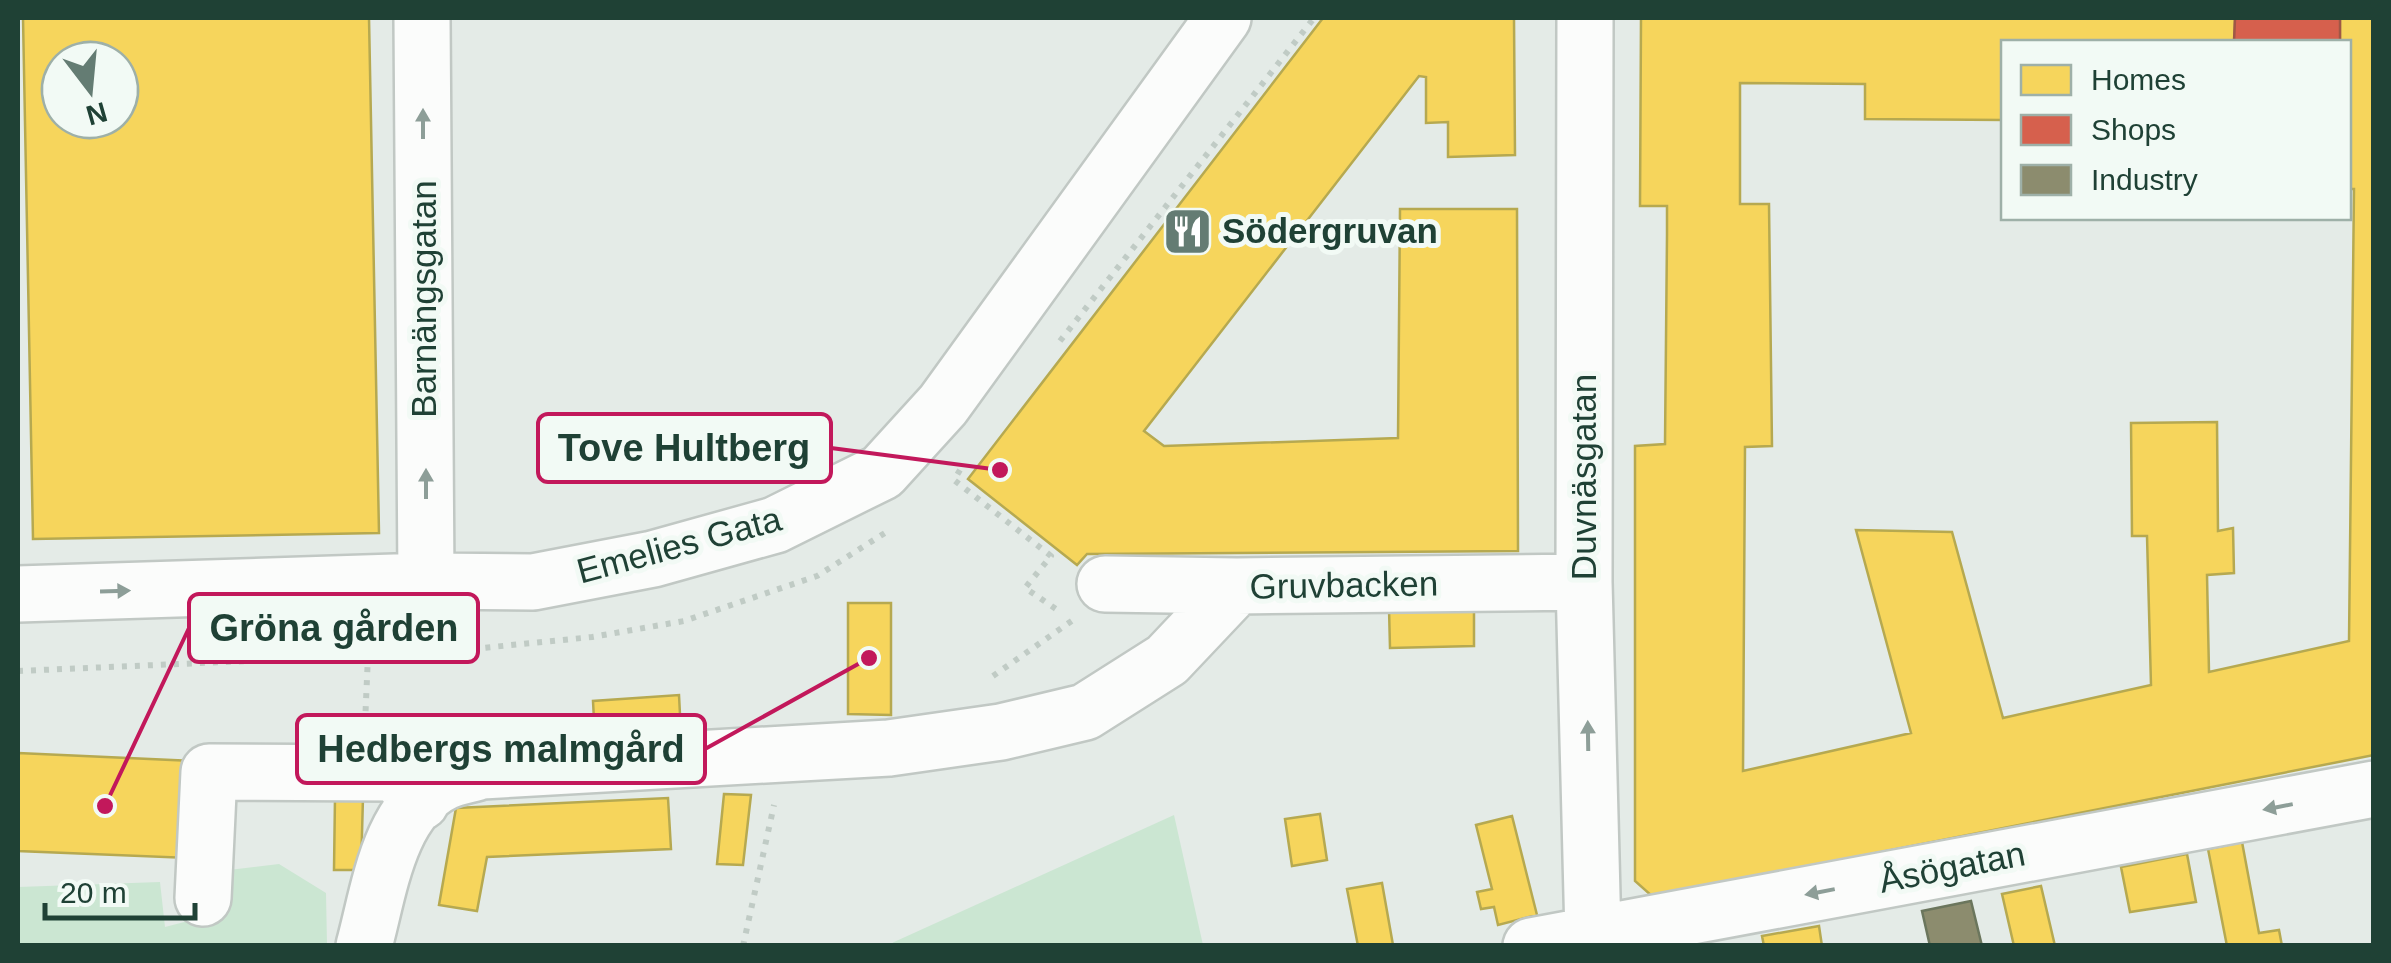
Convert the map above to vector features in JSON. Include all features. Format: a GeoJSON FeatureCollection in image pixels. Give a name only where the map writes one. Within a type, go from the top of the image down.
{"type":"FeatureCollection","features":[{"type":"Feature","properties":{"kind":"street","name":"Barnängsgatan"},"geometry":{"type":"LineString","coordinates":[[422,18],[426,582]]}},
{"type":"Feature","properties":{"kind":"street","name":"Emelies Gata"},"geometry":{"type":"LineString","coordinates":[[18,594],[533,582],[654,559],[775,525],[882,472],[943,406],[1223,18]]}},
{"type":"Feature","properties":{"kind":"street","name":"Duvnäsgatan"},"geometry":{"type":"LineString","coordinates":[[1585,18],[1584,582],[1593,936]]}},
{"type":"Feature","properties":{"kind":"street","name":"Gruvbacken"},"geometry":{"type":"LineString","coordinates":[[1089,602],[1238,586],[1584,582]]}},
{"type":"Feature","properties":{"kind":"street"},"geometry":{"type":"LineString","coordinates":[[364,946],[388,855],[410,812],[442,783],[482,771],[889,748],[982,735],[1086,712],[1166,660],[1238,586]]}},
{"type":"Feature","properties":{"kind":"street"},"geometry":{"type":"LineString","coordinates":[[203,898],[209,772],[394,773],[421,802]]}},
{"type":"Feature","properties":{"kind":"street","name":"Åsögatan"},"geometry":{"type":"LineString","coordinates":[[1530,946],[2374,789]]}},
{"type":"Feature","properties":{"kind":"path"},"geometry":{"type":"LineString","coordinates":[[1059,342],[1314,18]]}},
{"type":"Feature","properties":{"kind":"path"},"geometry":{"type":"LineString","coordinates":[[962,466],[954,480],[1051,556],[1025,588],[1089,602]]}},
{"type":"Feature","properties":{"kind":"path"},"geometry":{"type":"LineString","coordinates":[[1055,634],[1089,602]]}},
{"type":"Feature","properties":{"kind":"path"},"geometry":{"type":"LineString","coordinates":[[743,946],[785,754]]}},
{"type":"Feature","properties":{"kind":"green space"},"geometry":{"type":"Polygon","coordinates":[[[1174,815],[1203,945],[889,945],[894,942],[1174,815]]]}},
{"type":"Feature","properties":{"kind":"green space"},"geometry":{"type":"Polygon","coordinates":[[[279,864],[326,893],[327,945],[18,945],[18,887],[160,882],[165,927],[223,912],[229,870],[279,864]]]}},
{"type":"Feature","properties":{"kind":"building: Homes"},"geometry":{"type":"Polygon","coordinates":[[[23,18],[369,18],[379,533],[33,539],[23,18]]]}},
{"type":"Feature","properties":{"kind":"building: Homes"},"geometry":{"type":"Polygon","coordinates":[[[1323,18],[1514,18],[1515,155],[1448,157],[1448,122],[1426,123],[1426,77],[1419,76],[1144,431],[1164,446],[1398,438],[1400,209],[1517,209],[1518,551],[1087,554],[1077,565],[968,479],[1323,18]]]}},
{"type":"Feature","properties":{"kind":"building: Homes"},"geometry":{"type":"Polygon","coordinates":[[[1641,18],[2235,18],[2234,40],[2001,40],[2001,120],[1865,119],[1865,84],[1740,83],[1740,204],[1769,204],[1772,446],[1745,447],[1743,771],[1911,733],[1856,530],[1952,532],[2003,718],[2151,685],[2147,536],[2132,536],[2131,423],[2217,422],[2218,531],[2233,528],[2234,573],[2207,575],[2209,672],[2349,641],[2354,189],[2351,40],[2340,40],[2340,18],[2374,18],[2374,755],[1653,897],[1635,881],[1635,446],[1665,444],[1667,206],[1640,206],[1641,18]]]}},
{"type":"Feature","properties":{"kind":"building: Homes"},"geometry":{"type":"Polygon","coordinates":[[[848,603],[891,603],[891,715],[848,714],[848,603]]]}},
{"type":"Feature","properties":{"kind":"building: Homes"},"geometry":{"type":"Polygon","coordinates":[[[1474,607],[1474,646],[1390,648],[1389,608],[1474,607]]]}},
{"type":"Feature","properties":{"kind":"building: Homes"},"geometry":{"type":"Polygon","coordinates":[[[679,695],[681,734],[595,739],[593,701],[679,695]]]}},
{"type":"Feature","properties":{"kind":"building: Homes"},"geometry":{"type":"Polygon","coordinates":[[[18,753],[193,761],[189,858],[18,851],[18,753]]]}},
{"type":"Feature","properties":{"kind":"building: Homes"},"geometry":{"type":"Polygon","coordinates":[[[724,794],[751,795],[743,865],[717,864],[724,794]]]}},
{"type":"Feature","properties":{"kind":"building: Homes"},"geometry":{"type":"Polygon","coordinates":[[[335,797],[363,797],[361,870],[334,870],[335,797]]]}},
{"type":"Feature","properties":{"kind":"building: Homes"},"geometry":{"type":"Polygon","coordinates":[[[668,798],[671,849],[487,857],[477,911],[439,905],[456,808],[668,798]]]}},
{"type":"Feature","properties":{"kind":"building: Homes"},"geometry":{"type":"Polygon","coordinates":[[[1320,814],[1327,860],[1292,866],[1285,819],[1320,814]]]}},
{"type":"Feature","properties":{"kind":"building: Homes"},"geometry":{"type":"Polygon","coordinates":[[[1512,816],[1537,915],[1498,925],[1494,907],[1481,909],[1477,892],[1492,889],[1476,825],[1512,816]]]}},
{"type":"Feature","properties":{"kind":"building: Homes"},"geometry":{"type":"Polygon","coordinates":[[[2242,842],[2259,933],[2279,930],[2282,946],[2227,946],[2208,849],[2242,842]]]}},
{"type":"Feature","properties":{"kind":"building: Homes"},"geometry":{"type":"Polygon","coordinates":[[[2187,854],[2196,902],[2130,912],[2121,867],[2187,854]]]}},
{"type":"Feature","properties":{"kind":"building: Homes"},"geometry":{"type":"Polygon","coordinates":[[[1382,883],[1393,945],[1358,946],[1347,889],[1382,883]]]}},
{"type":"Feature","properties":{"kind":"building: Homes"},"geometry":{"type":"Polygon","coordinates":[[[2041,886],[2055,946],[2014,946],[2002,894],[2041,886]]]}},
{"type":"Feature","properties":{"kind":"building: Homes"},"geometry":{"type":"Polygon","coordinates":[[[1819,926],[1822,946],[1764,946],[1762,936],[1819,926]]]}},
{"type":"Feature","properties":{"kind":"building: Shops"},"geometry":{"type":"Polygon","coordinates":[[[2235,18],[2340,18],[2340,40],[2234,40],[2235,18]]]}},
{"type":"Feature","properties":{"kind":"building: Industry"},"geometry":{"type":"Polygon","coordinates":[[[1971,901],[1982,946],[1930,946],[1922,911],[1971,901]]]}},
{"type":"Feature","properties":{"kind":"place","name":"Södergruvan"},"geometry":{"type":"Point","coordinates":[1187,231]}},
{"type":"Feature","properties":{"kind":"place","name":"Tove Hultberg"},"geometry":{"type":"Point","coordinates":[1000,470]}},
{"type":"Feature","properties":{"kind":"place","name":"Hedbergs malmgård"},"geometry":{"type":"Point","coordinates":[869,658]}},
{"type":"Feature","properties":{"kind":"place","name":"Gröna gården"},"geometry":{"type":"Point","coordinates":[105,806]}}]}
